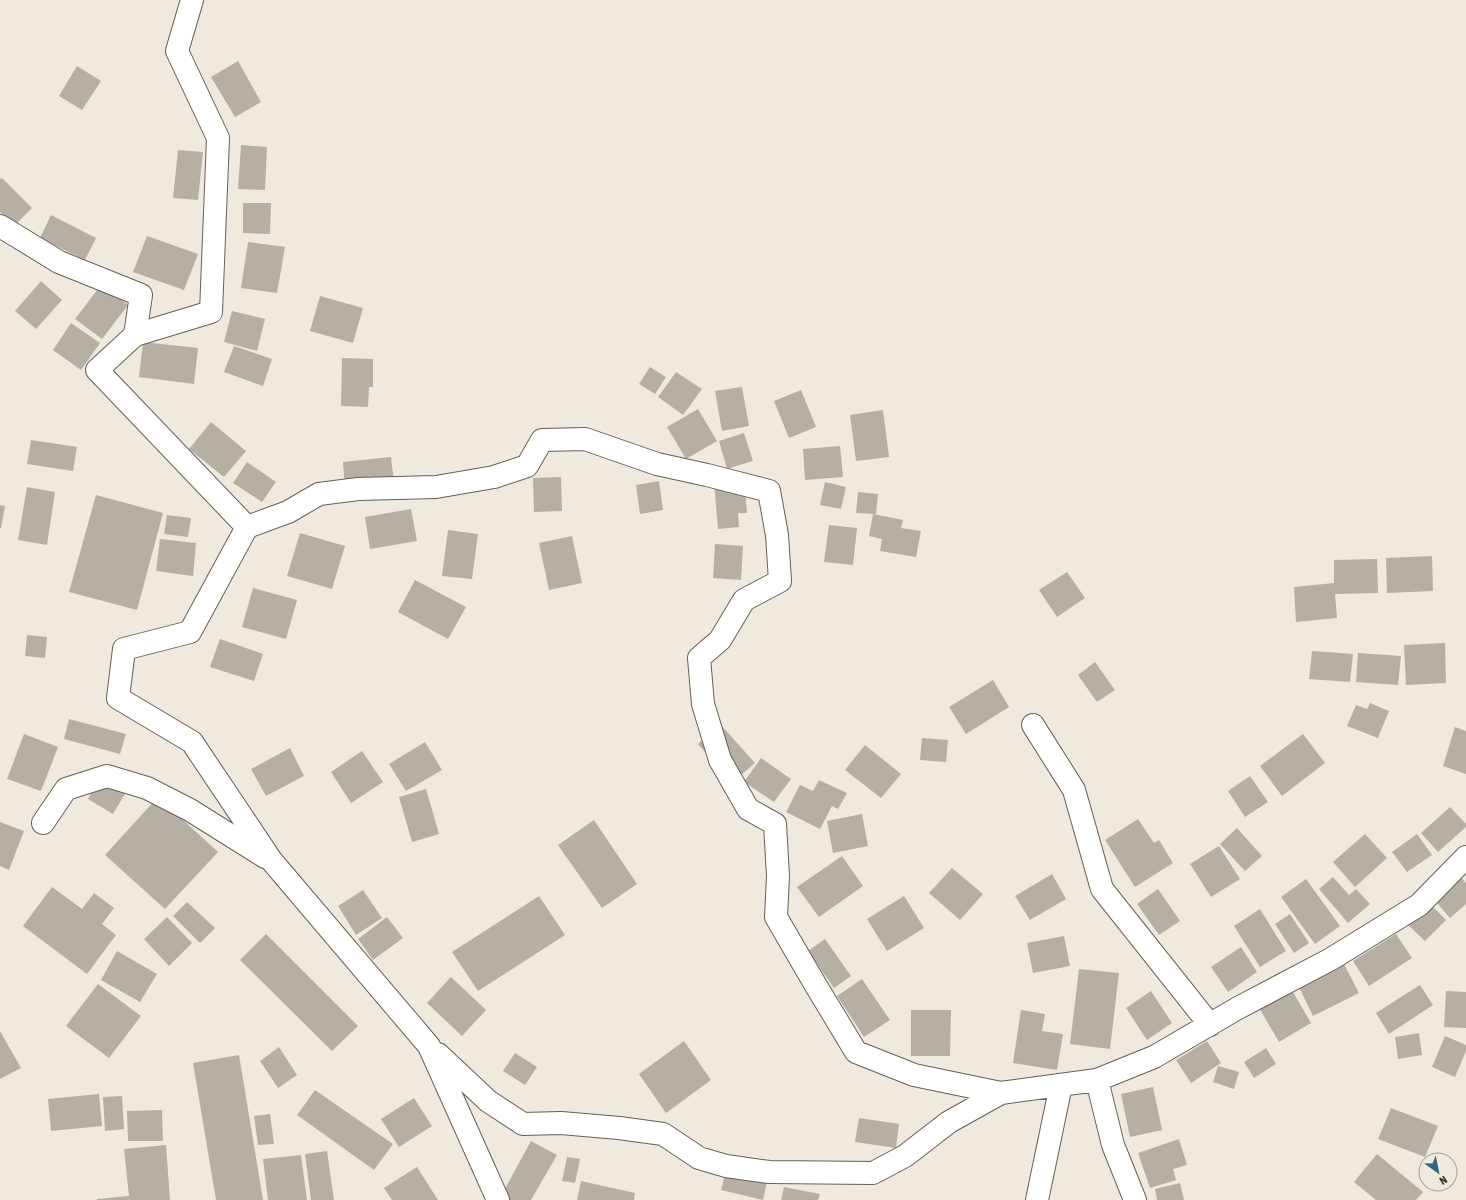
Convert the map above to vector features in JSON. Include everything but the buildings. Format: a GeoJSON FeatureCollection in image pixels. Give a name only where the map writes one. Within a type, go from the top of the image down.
{"type":"FeatureCollection","features":[{"type":"Feature","properties":{"kind":"street"},"geometry":{"type":"LineString","coordinates":[[192,0],[177,51],[218,138],[211,312],[135,335],[97,370],[247,527]]}},
{"type":"Feature","properties":{"kind":"street"},"geometry":{"type":"LineString","coordinates":[[0,226],[58,262],[141,295],[135,335]]}},
{"type":"Feature","properties":{"kind":"street"},"geometry":{"type":"LineString","coordinates":[[1001,1093],[949,1122],[905,1156],[873,1173],[768,1172],[726,1166],[699,1158],[664,1134],[561,1123],[523,1124],[488,1101],[429,1046],[271,860],[192,742],[118,698],[124,649],[190,632],[247,527],[288,512],[319,494],[358,489],[436,487],[494,477],[527,466],[542,440],[585,439],[657,464],[769,491],[777,535],[780,581],[744,600],[720,640],[699,658],[703,704],[720,760],[748,809],[775,824],[778,876],[776,917],[856,1052],[914,1075],[1001,1093],[1097,1080],[1154,1057],[1331,959],[1419,905],[1466,857]]}},
{"type":"Feature","properties":{"kind":"street"},"geometry":{"type":"LineString","coordinates":[[1033,725],[1074,790],[1102,889],[1210,1025]]}},
{"type":"Feature","properties":{"kind":"street"},"geometry":{"type":"LineString","coordinates":[[43,823],[66,789],[108,776],[147,788],[190,810],[271,860]]}},
{"type":"Feature","properties":{"kind":"street"},"geometry":{"type":"LineString","coordinates":[[429,1046],[498,1200]]}},
{"type":"Feature","properties":{"kind":"street"},"geometry":{"type":"LineString","coordinates":[[1097,1080],[1113,1145],[1135,1200]]}},
{"type":"Feature","properties":{"kind":"street"},"geometry":{"type":"LineString","coordinates":[[1037,1200],[1061,1085]]}}]}
